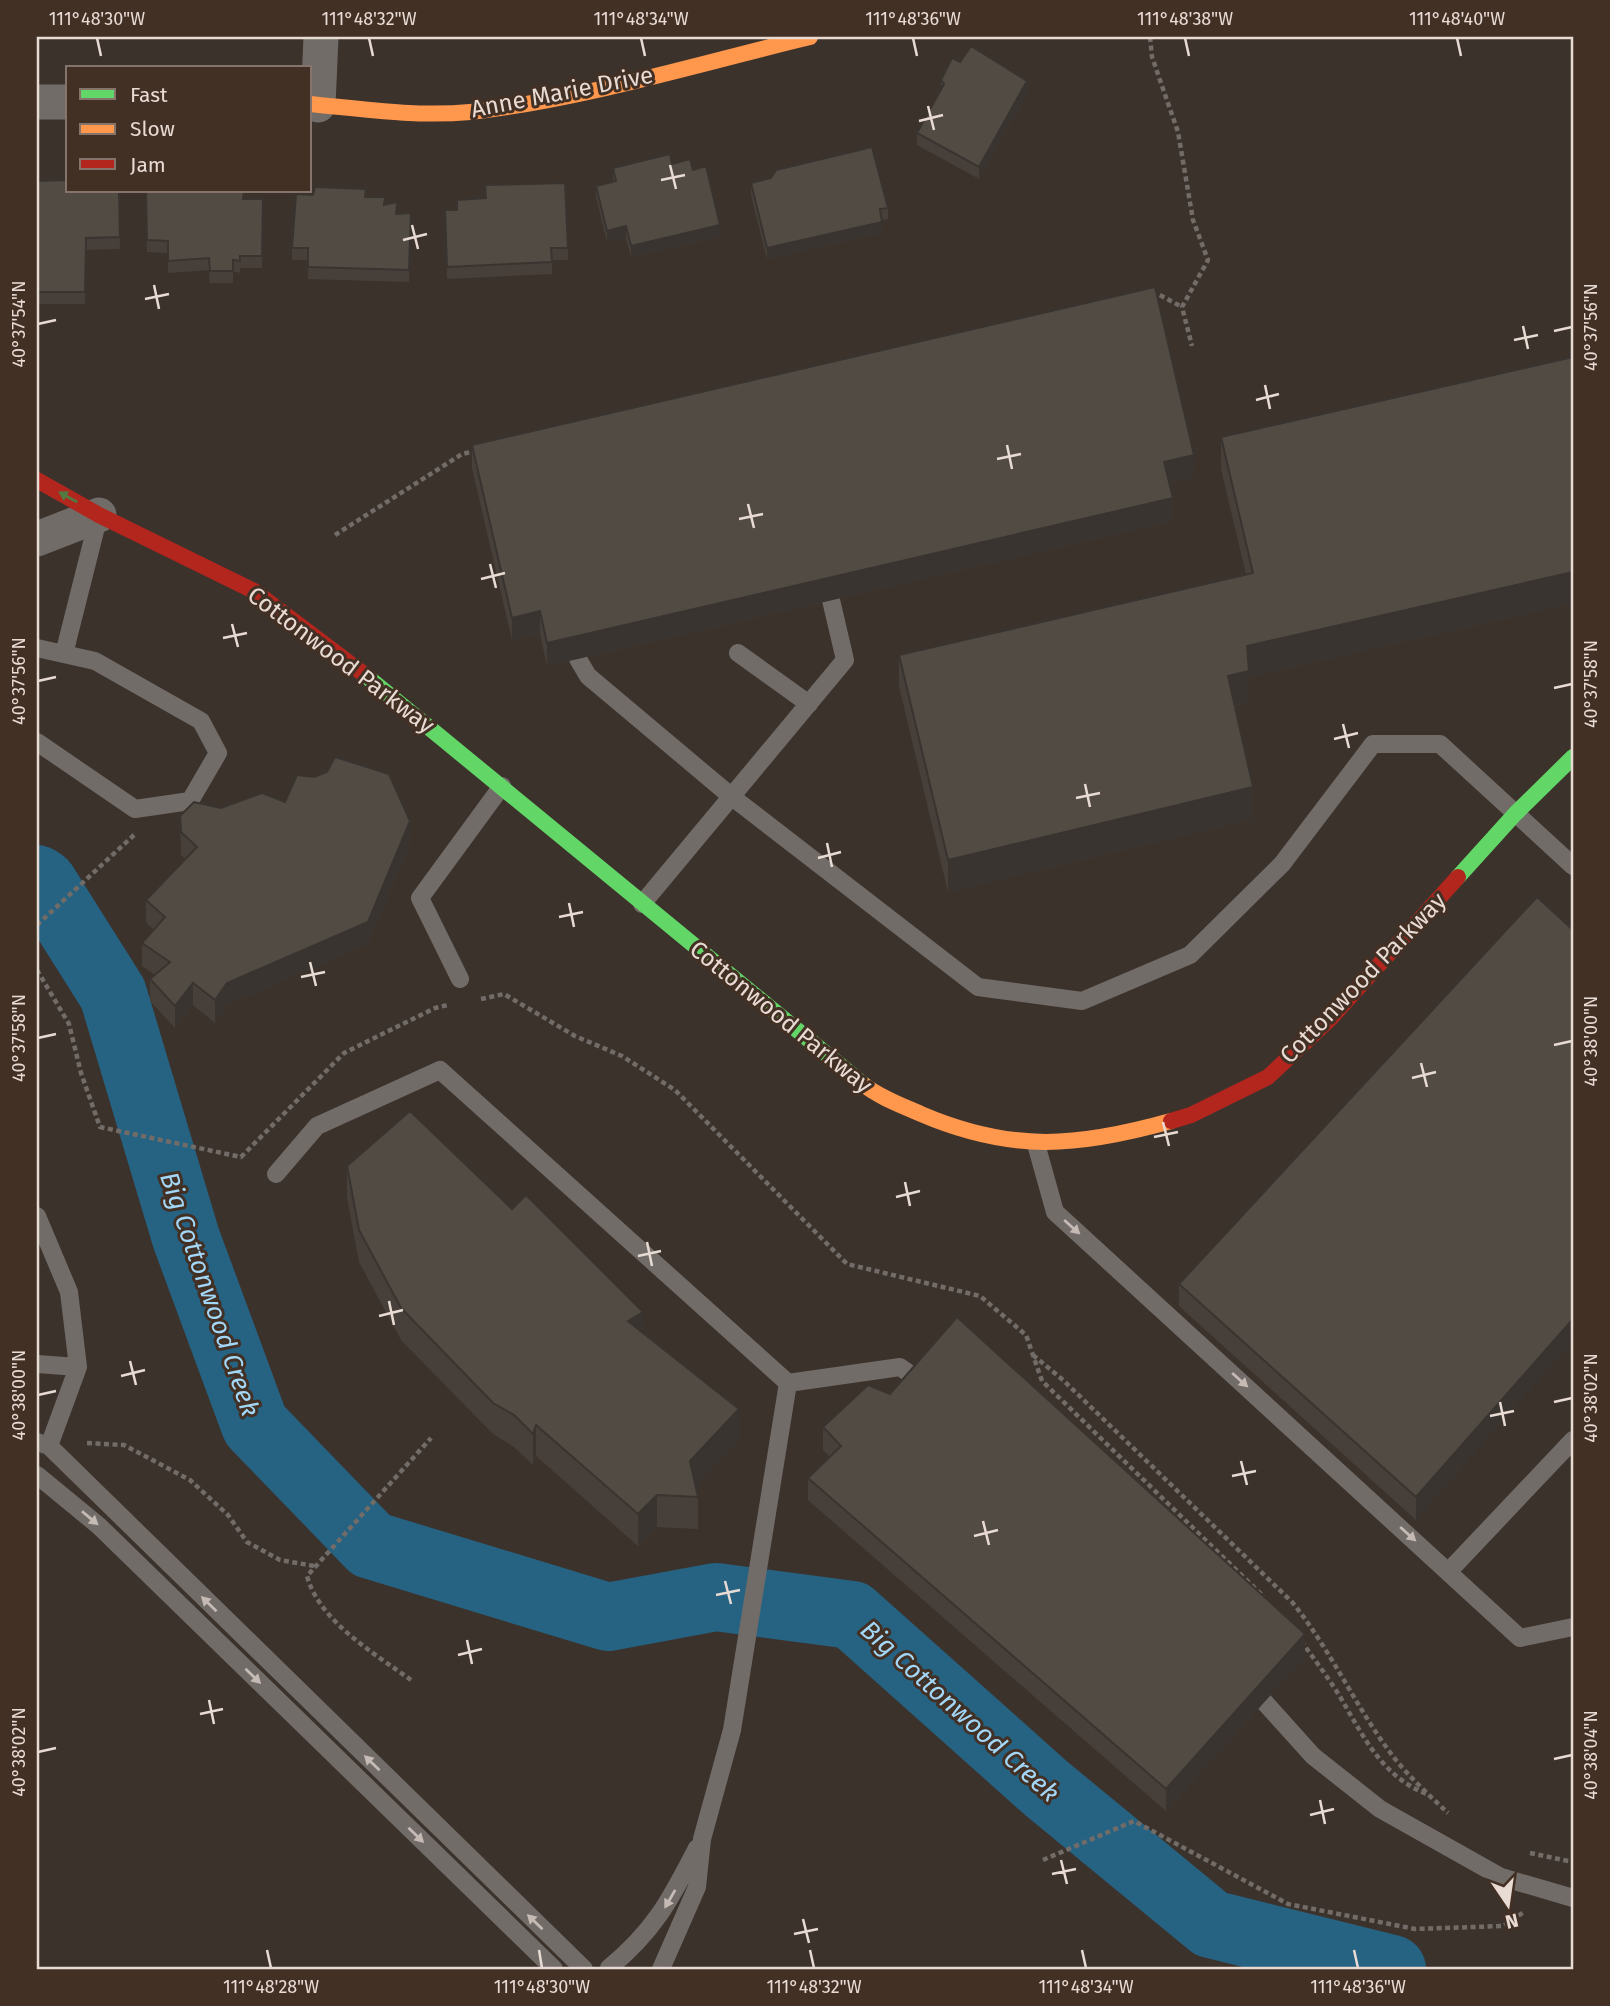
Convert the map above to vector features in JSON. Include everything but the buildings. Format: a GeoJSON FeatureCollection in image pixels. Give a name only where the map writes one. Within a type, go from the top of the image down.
{"type":"FeatureCollection","features":[{"type":"Feature","properties":{"kind":"street"},"geometry":{"type":"LineString","coordinates":[[314,105],[321,37]]}},
{"type":"Feature","properties":{"kind":"street","name":"Anne Marie Drive"},"geometry":{"type":"LineString","coordinates":[[314,105],[391,112],[469,112],[562,96],[810,37]]}},
{"type":"Feature","properties":{"kind":"street"},"geometry":{"type":"LineString","coordinates":[[37,102],[66,102]]}},
{"type":"Feature","properties":{"kind":"street","name":"Cottonwood Parkway"},"geometry":{"type":"LineString","coordinates":[[37,480],[254,591],[349,662],[807,1041],[876,1094],[954,1128],[1035,1144],[1111,1139],[1191,1115],[1268,1077],[1329,1019],[1515,814],[1573,757]]}},
{"type":"Feature","properties":{"kind":"street"},"geometry":{"type":"LineString","coordinates":[[37,539],[99,514]]}},
{"type":"Feature","properties":{"kind":"lane"},"geometry":{"type":"LineString","coordinates":[[64,654],[99,514]]}},
{"type":"Feature","properties":{"kind":"lane"},"geometry":{"type":"LineString","coordinates":[[642,904],[845,660],[831,600]]}},
{"type":"Feature","properties":{"kind":"lane"},"geometry":{"type":"LineString","coordinates":[[37,648],[95,661],[201,722],[218,754],[190,801],[135,809],[37,742]]}},
{"type":"Feature","properties":{"kind":"lane"},"geometry":{"type":"LineString","coordinates":[[738,653],[809,705]]}},
{"type":"Feature","properties":{"kind":"lane"},"geometry":{"type":"LineString","coordinates":[[578,659],[588,676],[732,797],[978,987],[1082,1001],[1190,955],[1282,864],[1373,744],[1440,744],[1573,866]]}},
{"type":"Feature","properties":{"kind":"lane"},"geometry":{"type":"LineString","coordinates":[[460,979],[420,898],[502,786]]}},
{"type":"Feature","properties":{"kind":"lane"},"geometry":{"type":"LineString","coordinates":[[276,1174],[317,1126],[440,1070],[788,1383]]}},
{"type":"Feature","properties":{"kind":"lane"},"geometry":{"type":"LineString","coordinates":[[1035,1144],[1055,1212],[1520,1639],[1573,1627]]}},
{"type":"Feature","properties":{"kind":"lane"},"geometry":{"type":"LineString","coordinates":[[37,1216],[69,1292],[78,1367],[43,1444],[584,1969]]}},
{"type":"Feature","properties":{"kind":"lane"},"geometry":{"type":"LineString","coordinates":[[37,1364],[78,1367]]}},
{"type":"Feature","properties":{"kind":"lane"},"geometry":{"type":"LineString","coordinates":[[788,1383],[900,1367],[943,1397]]}},
{"type":"Feature","properties":{"kind":"lane"},"geometry":{"type":"LineString","coordinates":[[661,1969],[697,1887],[702,1839],[732,1730],[743,1677],[788,1383]]}},
{"type":"Feature","properties":{"kind":"lane"},"geometry":{"type":"LineString","coordinates":[[1449,1571],[1573,1440]]}},
{"type":"Feature","properties":{"kind":"lane"},"geometry":{"type":"LineString","coordinates":[[37,1475],[99,1526],[554,1969]]}},
{"type":"Feature","properties":{"kind":"lane"},"geometry":{"type":"LineString","coordinates":[[1233,1669],[1313,1756],[1380,1809],[1501,1877],[1573,1898]]}},
{"type":"Feature","properties":{"kind":"lane"},"geometry":{"type":"LineString","coordinates":[[611,1969],[639,1943],[668,1905],[702,1839]]}},
{"type":"Feature","properties":{"kind":"path"},"geometry":{"type":"LineString","coordinates":[[1150,37],[1152,57],[1178,132],[1193,220],[1208,260],[1182,307],[1192,346]]}},
{"type":"Feature","properties":{"kind":"path"},"geometry":{"type":"LineString","coordinates":[[1146,297],[1158,294],[1182,307]]}},
{"type":"Feature","properties":{"kind":"path"},"geometry":{"type":"LineString","coordinates":[[335,534],[461,454],[489,448]]}},
{"type":"Feature","properties":{"kind":"path"},"geometry":{"type":"LineString","coordinates":[[37,925],[136,833]]}},
{"type":"Feature","properties":{"kind":"path"},"geometry":{"type":"LineString","coordinates":[[37,970],[69,1024],[81,1073],[100,1127],[241,1157],[344,1054],[435,1008],[456,1003]]}},
{"type":"Feature","properties":{"kind":"path"},"geometry":{"type":"LineString","coordinates":[[479,999],[503,994],[575,1036],[622,1056],[675,1090],[847,1264],[980,1296],[1026,1335],[1042,1381],[1269,1603]]}},
{"type":"Feature","properties":{"kind":"path"},"geometry":{"type":"LineString","coordinates":[[1033,1354],[1292,1602],[1317,1634],[1364,1714],[1393,1756],[1457,1821]]}},
{"type":"Feature","properties":{"kind":"path"},"geometry":{"type":"LineString","coordinates":[[411,1680],[368,1649],[333,1617],[310,1589],[307,1576],[323,1554],[431,1438]]}},
{"type":"Feature","properties":{"kind":"path"},"geometry":{"type":"LineString","coordinates":[[86,1443],[124,1445],[179,1474],[228,1515],[247,1542],[280,1560],[314,1566]]}},
{"type":"Feature","properties":{"kind":"path"},"geometry":{"type":"LineString","coordinates":[[1296,1633],[1341,1698],[1360,1734],[1385,1767],[1407,1787],[1429,1795]]}},
{"type":"Feature","properties":{"kind":"path"},"geometry":{"type":"LineString","coordinates":[[1043,1860],[1134,1821],[1288,1904],[1415,1929],[1503,1926],[1554,1893]]}},
{"type":"Feature","properties":{"kind":"path"},"geometry":{"type":"LineString","coordinates":[[1525,1852],[1573,1862]]}},
{"type":"Feature","properties":{"kind":"waterway","name":"Big Cottonwood Creek"},"geometry":{"type":"LineString","coordinates":[[37,879],[43,883],[113,994],[186,1238],[255,1425],[371,1545],[608,1617],[716,1597],[852,1615],[1047,1789],[1211,1924],[1392,1969]]}},
{"type":"Feature","properties":{"kind":"traffic: fast"},"geometry":{"type":"LineString","coordinates":[[365,675],[864,1085]]}},
{"type":"Feature","properties":{"kind":"traffic: fast"},"geometry":{"type":"LineString","coordinates":[[1458,877],[1515,814],[1573,757]]}},
{"type":"Feature","properties":{"kind":"traffic: slow"},"geometry":{"type":"LineString","coordinates":[[312,104],[410,113],[470,112],[597,90],[810,37]]}},
{"type":"Feature","properties":{"kind":"traffic: slow"},"geometry":{"type":"LineString","coordinates":[[864,1085],[891,1101],[954,1127],[1016,1140],[1075,1140],[1137,1130],[1171,1121]]}},
{"type":"Feature","properties":{"kind":"traffic: jam"},"geometry":{"type":"LineString","coordinates":[[37,480],[99,515],[254,591],[365,675]]}},
{"type":"Feature","properties":{"kind":"traffic: jam"},"geometry":{"type":"LineString","coordinates":[[1171,1121],[1191,1115],[1268,1077],[1330,1019],[1458,877]]}}]}
